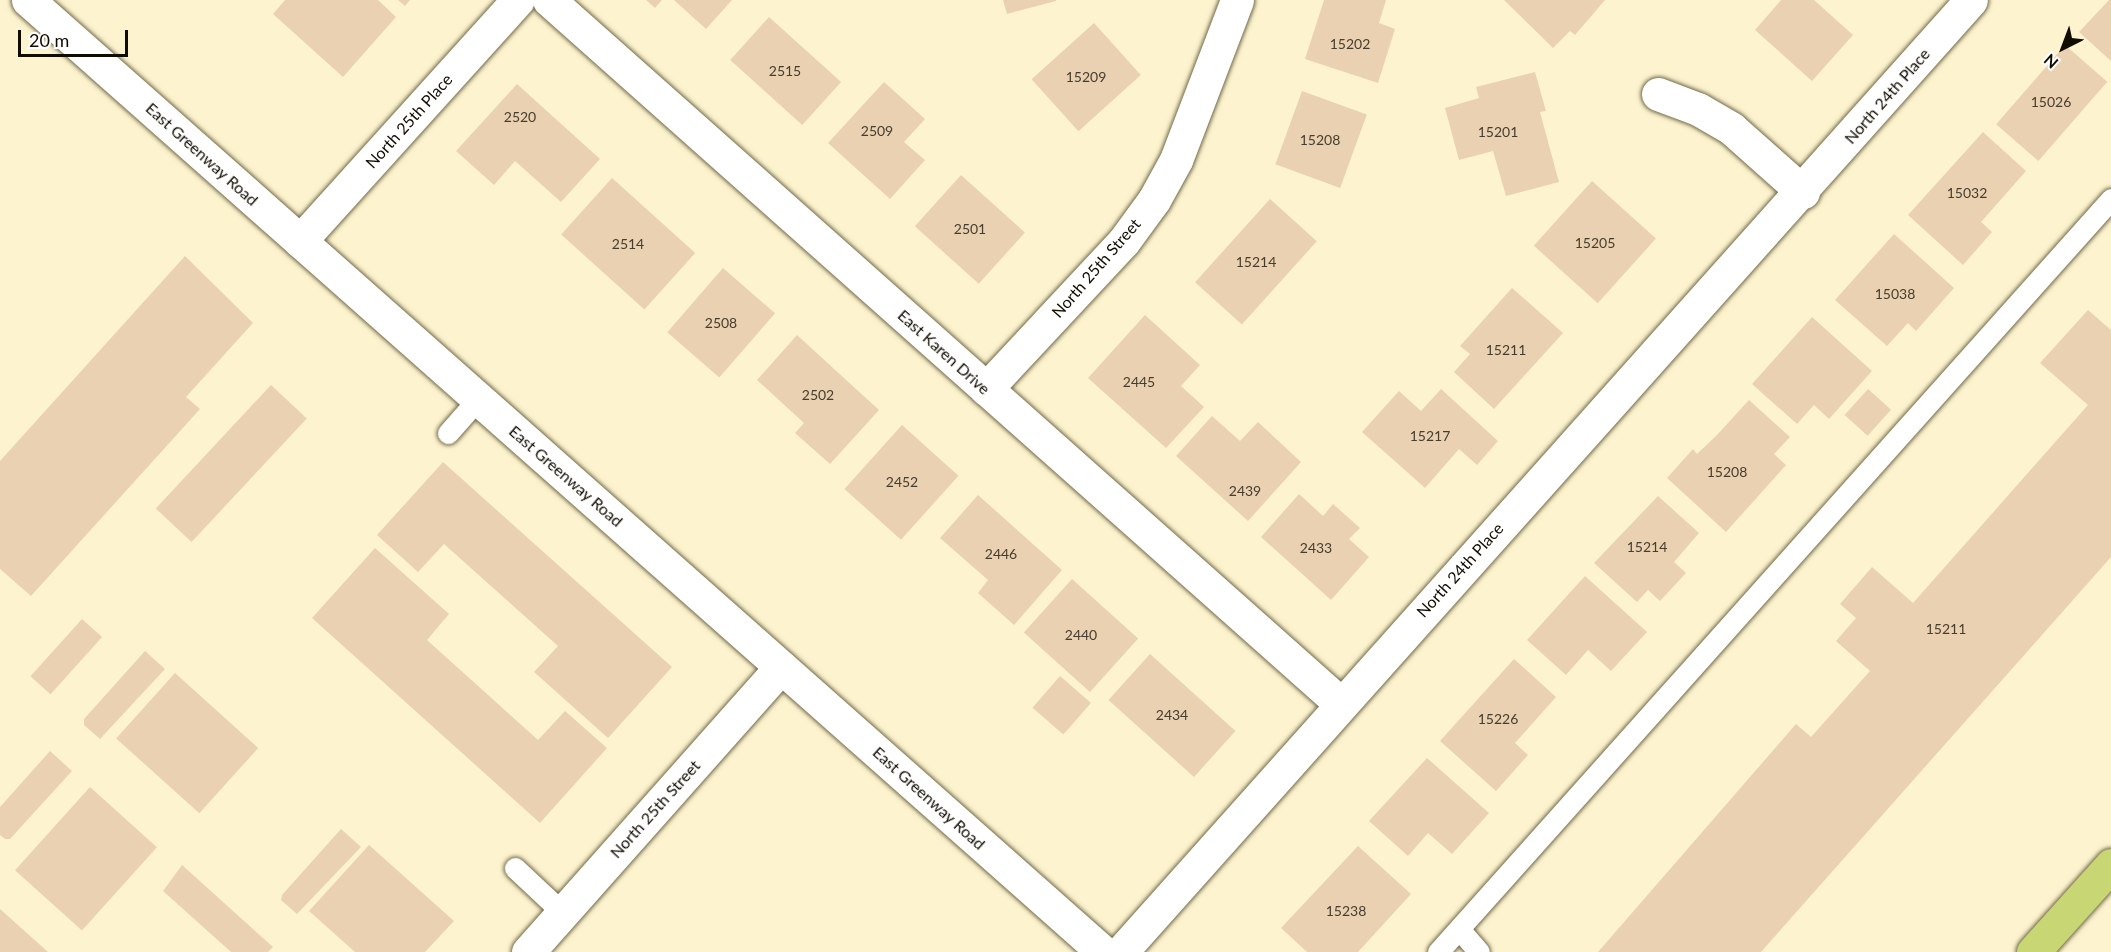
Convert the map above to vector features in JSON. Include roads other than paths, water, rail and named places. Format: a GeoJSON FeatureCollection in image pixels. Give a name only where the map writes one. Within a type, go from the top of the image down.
{"type":"FeatureCollection","features":[{"type":"Feature","properties":{"kind":"main road"},"geometry":{"type":"LineString","coordinates":[[2033,952],[2111,865]]}},
{"type":"Feature","properties":{"kind":"street","name":"East Greenway Road"},"geometry":{"type":"LineString","coordinates":[[28,0],[1103,952]]}},
{"type":"Feature","properties":{"kind":"street","name":"North 25th Place"},"geometry":{"type":"LineString","coordinates":[[300,241],[518,0]]}},
{"type":"Feature","properties":{"kind":"street","name":"East Karen Drive"},"geometry":{"type":"LineString","coordinates":[[549,0],[1340,703]]}},
{"type":"Feature","properties":{"kind":"street","name":"North 25th Street"},"geometry":{"type":"LineString","coordinates":[[986,389],[1124,241],[1154,200],[1176,160],[1237,0]]}},
{"type":"Feature","properties":{"kind":"street","name":"North 24th Place"},"geometry":{"type":"LineString","coordinates":[[1121,952],[1340,703],[1803,192],[1971,0]]}},
{"type":"Feature","properties":{"kind":"street"},"geometry":{"type":"LineString","coordinates":[[1659,94],[1698,109],[1732,129],[1803,192]]}},
{"type":"Feature","properties":{"kind":"street","name":"North 25th Street"},"geometry":{"type":"LineString","coordinates":[[528,952],[781,667]]}},
{"type":"Feature","properties":{"kind":"lane"},"geometry":{"type":"LineString","coordinates":[[1438,952],[2111,199]]}},
{"type":"Feature","properties":{"kind":"lane"},"geometry":{"type":"LineString","coordinates":[[448,433],[478,399]]}},
{"type":"Feature","properties":{"kind":"lane"},"geometry":{"type":"LineString","coordinates":[[515,868],[563,913]]}},
{"type":"Feature","properties":{"kind":"lane"},"geometry":{"type":"LineString","coordinates":[[1459,929],[1479,952]]}}]}
